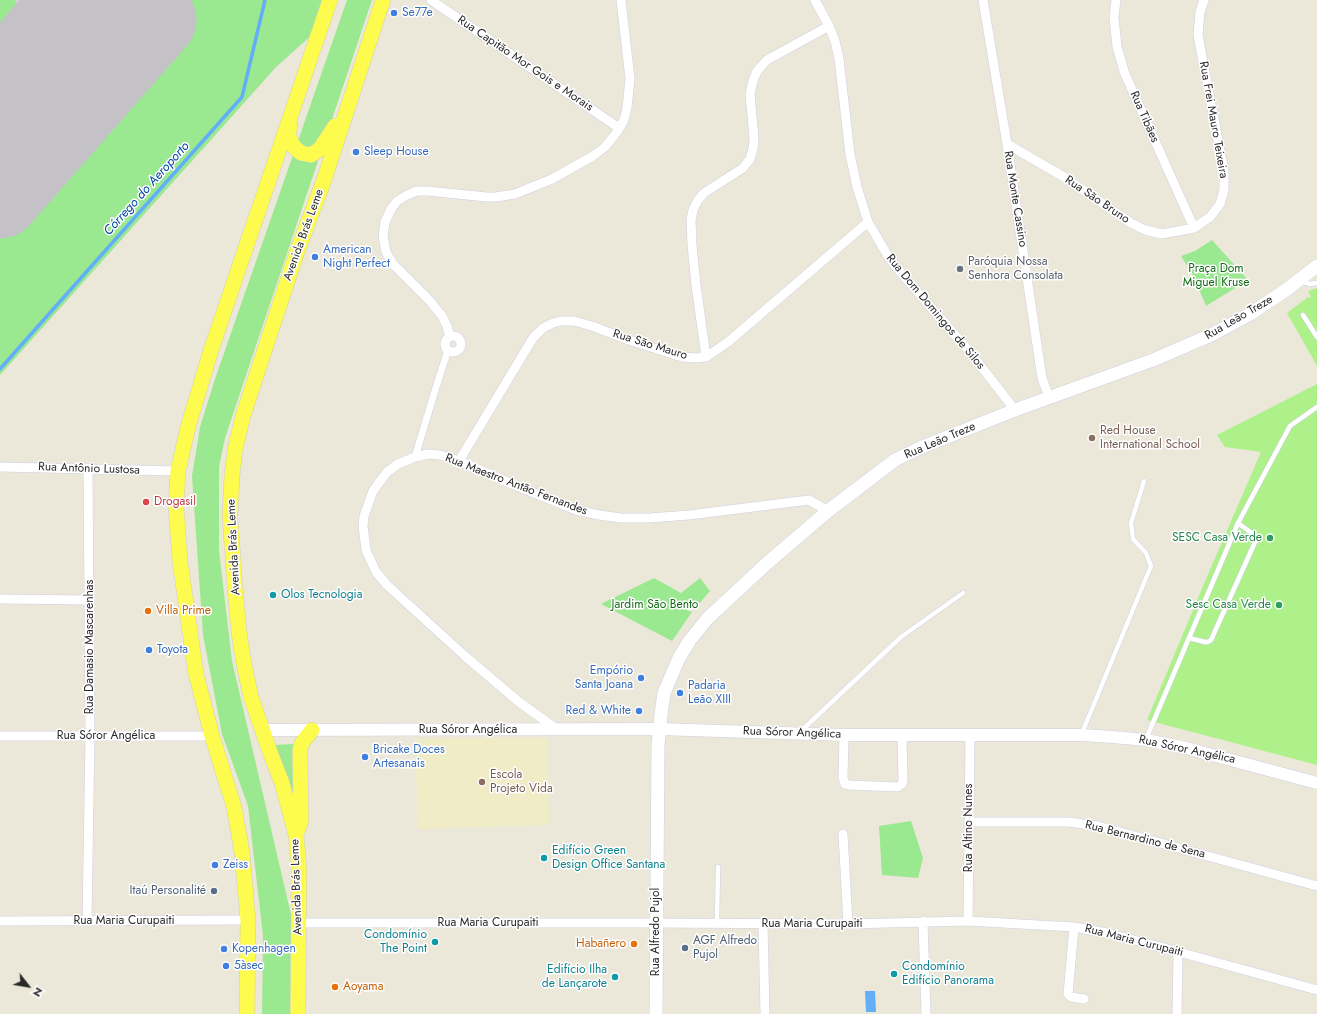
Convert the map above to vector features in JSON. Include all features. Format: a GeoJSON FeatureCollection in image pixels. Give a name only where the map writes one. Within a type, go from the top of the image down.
{"type":"FeatureCollection","features":[{"type":"Feature","properties":{"kind":"main road"},"geometry":{"type":"LineString","coordinates":[[247,1014],[248,920],[239,830],[196,674],[180,561],[176,506],[178,471],[188,427],[211,350],[330,0]]}},
{"type":"Feature","properties":{"kind":"main road","name":"Avenida Brás Leme"},"geometry":{"type":"LineString","coordinates":[[298,1014],[299,869],[296,835],[282,783],[251,697],[244,664],[239,632],[230,516],[235,450],[243,416],[294,259],[322,183],[383,0]]}},
{"type":"Feature","properties":{"kind":"main road"},"geometry":{"type":"LineString","coordinates":[[296,100],[288,135],[290,142],[296,150],[301,153],[311,155],[320,150],[326,142],[349,103]]}},
{"type":"Feature","properties":{"kind":"main road","name":"Rua Leão Treze"},"geometry":{"type":"LineString","coordinates":[[659,729],[664,693],[679,658],[690,640],[707,619],[724,602],[828,511],[895,460],[922,447],[1015,410],[1153,360],[1211,335],[1250,314],[1298,280],[1315,276]]}},
{"type":"Feature","properties":{"kind":"main road","name":"Rua Alfredo Pujol"},"geometry":{"type":"LineString","coordinates":[[656,1014],[659,729]]}},
{"type":"Feature","properties":{"kind":"main road"},"geometry":{"type":"LineString","coordinates":[[296,835],[301,821],[300,750],[302,743],[312,730]]}},
{"type":"Feature","properties":{"kind":"street","name":"Rua Capitão Mor Gois e Morais"},"geometry":{"type":"LineString","coordinates":[[431,0],[619,128]]}},
{"type":"Feature","properties":{"kind":"street"},"geometry":{"type":"LineString","coordinates":[[416,457],[448,350],[455,351],[458,349],[460,340],[456,337],[450,337],[442,316],[430,301],[393,264],[386,252],[383,236],[385,222],[390,209],[396,201],[417,191],[496,197],[527,190],[552,179],[593,156],[610,142],[624,120],[630,84],[621,0]]}},
{"type":"Feature","properties":{"kind":"street","name":"Rua Dom Domingos de Silos"},"geometry":{"type":"LineString","coordinates":[[815,0],[835,41],[839,59],[850,154],[857,187],[868,222],[896,267],[969,351],[1015,410]]}},
{"type":"Feature","properties":{"kind":"street","name":"Rua Monte Cassino"},"geometry":{"type":"LineString","coordinates":[[983,0],[1042,378],[1048,397]]}},
{"type":"Feature","properties":{"kind":"street","name":"Rua Tibães"},"geometry":{"type":"LineString","coordinates":[[1116,0],[1114,17],[1117,47],[1125,74],[1194,228]]}},
{"type":"Feature","properties":{"kind":"street","name":"Rua Frei Mauro Teixeira"},"geometry":{"type":"LineString","coordinates":[[1194,228],[1210,217],[1220,204],[1224,190],[1224,172],[1198,35],[1200,12],[1204,0]]}},
{"type":"Feature","properties":{"kind":"street"},"geometry":{"type":"LineString","coordinates":[[829,26],[767,60],[757,71],[750,94],[754,138],[750,159],[743,168],[704,193],[698,200],[693,210],[691,220],[692,244],[706,357],[728,342],[868,222]]}},
{"type":"Feature","properties":{"kind":"street","name":"Rua São Bruno"},"geometry":{"type":"LineString","coordinates":[[1006,144],[1064,177],[1131,223],[1145,230],[1162,234],[1194,228]]}},
{"type":"Feature","properties":{"kind":"street","name":"Rua São Mauro"},"geometry":{"type":"LineString","coordinates":[[459,461],[533,338],[543,328],[553,323],[561,321],[574,321],[682,356],[696,358],[706,357]]}},
{"type":"Feature","properties":{"kind":"street","name":"Rua Maestro Antão Fernandes"},"geometry":{"type":"LineString","coordinates":[[558,730],[519,702],[466,657],[387,585],[376,572],[366,550],[364,516],[369,498],[376,485],[387,472],[398,464],[416,457],[433,454],[459,461],[576,510],[622,518],[663,517],[809,500],[828,511]]}},
{"type":"Feature","properties":{"kind":"street","name":"Rua Antônio Lustosa"},"geometry":{"type":"LineString","coordinates":[[0,467],[178,471]]}},
{"type":"Feature","properties":{"kind":"street","name":"Rua Damasio Mascarenhas"},"geometry":{"type":"LineString","coordinates":[[87,921],[90,736],[88,468]]}},
{"type":"Feature","properties":{"kind":"street"},"geometry":{"type":"LineString","coordinates":[[0,599],[90,600]]}},
{"type":"Feature","properties":{"kind":"street","name":"Rua Sóror Angélica"},"geometry":{"type":"LineString","coordinates":[[262,730],[659,729],[844,735],[1082,735],[1146,740],[1186,748],[1317,783]]}},
{"type":"Feature","properties":{"kind":"street"},"geometry":{"type":"LineString","coordinates":[[844,735],[843,778],[845,784],[898,787],[903,780],[902,735]]}},
{"type":"Feature","properties":{"kind":"street","name":"Rua Altino Nunes"},"geometry":{"type":"LineString","coordinates":[[968,921],[970,735]]}},
{"type":"Feature","properties":{"kind":"street","name":"Rua Sóror Angélica"},"geometry":{"type":"LineString","coordinates":[[0,736],[212,736]]}},
{"type":"Feature","properties":{"kind":"street","name":"Rua Bernardino de Sena"},"geometry":{"type":"LineString","coordinates":[[969,822],[1069,822],[1098,826],[1317,886]]}},
{"type":"Feature","properties":{"kind":"street"},"geometry":{"type":"LineString","coordinates":[[843,834],[848,924]]}},
{"type":"Feature","properties":{"kind":"street","name":"Rua Maria Curupaiti"},"geometry":{"type":"LineString","coordinates":[[0,921],[248,920]]}},
{"type":"Feature","properties":{"kind":"street","name":"Rua Maria Curupaiti"},"geometry":{"type":"LineString","coordinates":[[298,923],[848,924],[968,921],[1074,927],[1107,933],[1317,990]]}},
{"type":"Feature","properties":{"kind":"street"},"geometry":{"type":"LineString","coordinates":[[923,922],[926,1014]]}},
{"type":"Feature","properties":{"kind":"street"},"geometry":{"type":"LineString","coordinates":[[763,924],[765,1014]]}},
{"type":"Feature","properties":{"kind":"street"},"geometry":{"type":"LineString","coordinates":[[1074,927],[1068,994],[1071,997],[1084,999]]}},
{"type":"Feature","properties":{"kind":"street"},"geometry":{"type":"LineString","coordinates":[[1178,952],[1178,1014]]}},
{"type":"Feature","properties":{"kind":"lane"},"geometry":{"type":"LineString","coordinates":[[1303,314],[1317,337]]}},
{"type":"Feature","properties":{"kind":"lane"},"geometry":{"type":"LineString","coordinates":[[1146,740],[1238,523],[1290,426],[1317,407]]}},
{"type":"Feature","properties":{"kind":"lane"},"geometry":{"type":"LineString","coordinates":[[1082,735],[1088,717],[1151,566],[1146,552],[1133,539],[1131,523],[1144,481]]}},
{"type":"Feature","properties":{"kind":"lane"},"geometry":{"type":"LineString","coordinates":[[1189,638],[1205,642],[1211,640],[1256,540],[1254,535],[1238,523]]}},
{"type":"Feature","properties":{"kind":"lane"},"geometry":{"type":"LineString","coordinates":[[799,733],[901,637],[963,593]]}},
{"type":"Feature","properties":{"kind":"lane"},"geometry":{"type":"LineString","coordinates":[[717,923],[718,867]]}},
{"type":"Feature","properties":{"kind":"shaded area"},"geometry":{"type":"Polygon","coordinates":[[[0,0],[324,0],[313,34],[277,66],[0,375],[0,0]]]}},
{"type":"Feature","properties":{"kind":"shaded area","name":"Escola Projeto Vida"},"geometry":{"type":"Polygon","coordinates":[[[548,738],[549,825],[418,829],[415,739],[548,738]]]}},
{"type":"Feature","properties":{"kind":"green space"},"geometry":{"type":"Polygon","coordinates":[[[0,0],[16,0],[11,51],[4,73],[0,80],[0,0]]]}},
{"type":"Feature","properties":{"kind":"green space"},"geometry":{"type":"Polygon","coordinates":[[[134,0],[324,0],[313,34],[277,66],[0,375],[0,199],[157,21],[134,0]]]}},
{"type":"Feature","properties":{"kind":"green space"},"geometry":{"type":"Polygon","coordinates":[[[347,0],[372,0],[225,438],[219,467],[219,551],[232,661],[292,919],[290,1014],[262,1014],[263,936],[248,806],[222,734],[203,635],[192,476],[200,427],[215,379],[347,0]]]}},
{"type":"Feature","properties":{"kind":"green space","name":"Praça Dom Miguel Kruse"},"geometry":{"type":"Polygon","coordinates":[[[1212,240],[1248,280],[1206,306],[1193,275],[1181,256],[1195,251],[1212,240]]]}},
{"type":"Feature","properties":{"kind":"green space"},"geometry":{"type":"Polygon","coordinates":[[[1317,288],[1317,366],[1287,313],[1308,297],[1311,298],[1308,291],[1317,288]]]}},
{"type":"Feature","properties":{"kind":"green space","name":"SESC Casa Verde"},"geometry":{"type":"Polygon","coordinates":[[[1317,384],[1317,765],[1147,720],[1261,452],[1225,447],[1217,435],[1317,384]]]}},
{"type":"Feature","properties":{"kind":"green space","name":"Jardim São Bento"},"geometry":{"type":"Polygon","coordinates":[[[654,578],[681,593],[700,578],[710,591],[697,606],[690,602],[686,610],[692,612],[672,641],[601,604],[654,578]]]}},
{"type":"Feature","properties":{"kind":"green space"},"geometry":{"type":"Polygon","coordinates":[[[294,744],[297,814],[273,745],[294,744]]]}},
{"type":"Feature","properties":{"kind":"green space"},"geometry":{"type":"Polygon","coordinates":[[[911,821],[923,858],[918,878],[882,875],[879,826],[911,821]]]}},
{"type":"Feature","properties":{"kind":"water"},"geometry":{"type":"Polygon","coordinates":[[[865,991],[875,991],[876,1012],[866,1012],[865,991]]]}},
{"type":"Feature","properties":{"kind":"waterway","name":"Córrego do Aeroporto"},"geometry":{"type":"LineString","coordinates":[[0,369],[242,97],[265,0]]}},
{"type":"Feature","properties":{"kind":"taxiway"},"geometry":{"type":"LineString","coordinates":[[8,136],[31,102],[38,86],[45,43],[49,0]]}},
{"type":"Feature","properties":{"kind":"runway"},"geometry":{"type":"LineString","coordinates":[[0,82],[72,0]]}},
{"type":"Feature","properties":{"kind":"runway"},"geometry":{"type":"LineString","coordinates":[[0,199],[157,20],[134,0]]}},
{"type":"Feature","properties":{"kind":"place","name":"Se77e"},"geometry":{"type":"Point","coordinates":[394,13]}},
{"type":"Feature","properties":{"kind":"place","name":"Sleep House"},"geometry":{"type":"Point","coordinates":[356,152]}},
{"type":"Feature","properties":{"kind":"place","name":"American Night Perfect"},"geometry":{"type":"Point","coordinates":[315,257]}},
{"type":"Feature","properties":{"kind":"place","name":"Paróquia Nossa Senhora Consolata"},"geometry":{"type":"Point","coordinates":[960,269]}},
{"type":"Feature","properties":{"kind":"place","name":"Red House International School"},"geometry":{"type":"Point","coordinates":[1092,438]}},
{"type":"Feature","properties":{"kind":"place","name":"Drogasil"},"geometry":{"type":"Point","coordinates":[146,502]}},
{"type":"Feature","properties":{"kind":"place","name":"SESC Casa Verde"},"geometry":{"type":"Point","coordinates":[1270,538]}},
{"type":"Feature","properties":{"kind":"place","name":"Olos Tecnologia"},"geometry":{"type":"Point","coordinates":[273,595]}},
{"type":"Feature","properties":{"kind":"place","name":"Sesc Casa Verde"},"geometry":{"type":"Point","coordinates":[1279,605]}},
{"type":"Feature","properties":{"kind":"place","name":"Villa Prime"},"geometry":{"type":"Point","coordinates":[148,611]}},
{"type":"Feature","properties":{"kind":"place","name":"Toyota"},"geometry":{"type":"Point","coordinates":[149,650]}},
{"type":"Feature","properties":{"kind":"place","name":"Empório Santa Joana"},"geometry":{"type":"Point","coordinates":[641,678]}},
{"type":"Feature","properties":{"kind":"place","name":"Padaria Leão XIII"},"geometry":{"type":"Point","coordinates":[680,693]}},
{"type":"Feature","properties":{"kind":"place","name":"Red & White"},"geometry":{"type":"Point","coordinates":[639,711]}},
{"type":"Feature","properties":{"kind":"place","name":"Bricake Doces Artesanais"},"geometry":{"type":"Point","coordinates":[365,757]}},
{"type":"Feature","properties":{"kind":"place","name":"Escola Projeto Vida"},"geometry":{"type":"Point","coordinates":[482,782]}},
{"type":"Feature","properties":{"kind":"place","name":"Edifício Green Design Office Santana"},"geometry":{"type":"Point","coordinates":[544,858]}},
{"type":"Feature","properties":{"kind":"place","name":"Zeiss"},"geometry":{"type":"Point","coordinates":[215,865]}},
{"type":"Feature","properties":{"kind":"place","name":"Itaú Personalité"},"geometry":{"type":"Point","coordinates":[214,891]}},
{"type":"Feature","properties":{"kind":"place","name":"Condomínio The Point"},"geometry":{"type":"Point","coordinates":[435,942]}},
{"type":"Feature","properties":{"kind":"place","name":"Habañero"},"geometry":{"type":"Point","coordinates":[634,944]}},
{"type":"Feature","properties":{"kind":"place","name":"AGF Alfredo Pujol"},"geometry":{"type":"Point","coordinates":[685,948]}},
{"type":"Feature","properties":{"kind":"place","name":"Kopenhagen"},"geometry":{"type":"Point","coordinates":[224,949]}},
{"type":"Feature","properties":{"kind":"place","name":"5àsec"},"geometry":{"type":"Point","coordinates":[226,966]}},
{"type":"Feature","properties":{"kind":"place","name":"Condomínio Edifício Panorama"},"geometry":{"type":"Point","coordinates":[894,974]}},
{"type":"Feature","properties":{"kind":"place","name":"Edifício Ilha de Lançarote"},"geometry":{"type":"Point","coordinates":[615,977]}},
{"type":"Feature","properties":{"kind":"place","name":"Aoyama"},"geometry":{"type":"Point","coordinates":[335,987]}}]}
